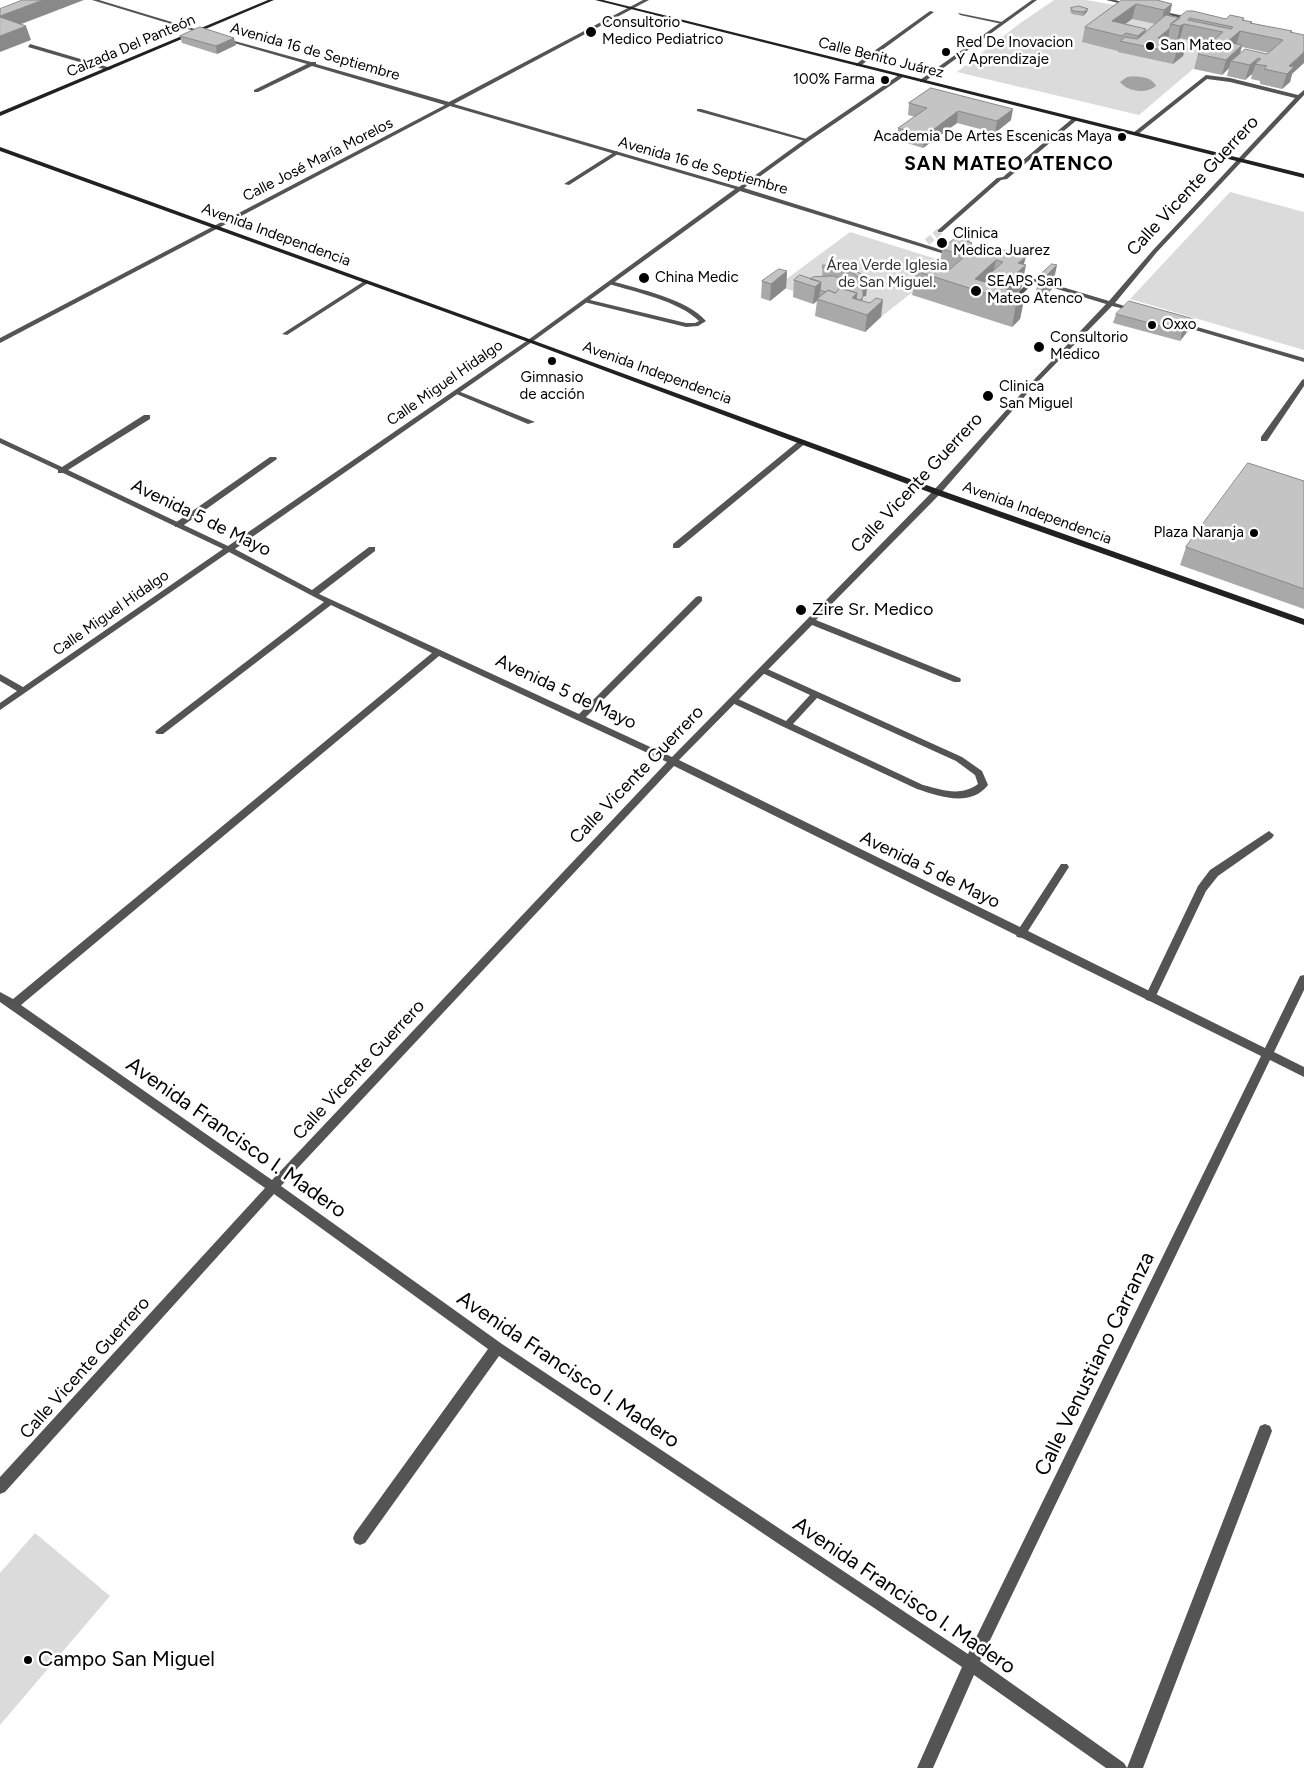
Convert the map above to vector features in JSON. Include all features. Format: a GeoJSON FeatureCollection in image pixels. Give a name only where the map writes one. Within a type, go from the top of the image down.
{"type":"FeatureCollection","features":[{"type":"Feature","properties":{"kind":"main road","name":"Calzada Del Panteón"},"geometry":{"type":"LineString","coordinates":[[0,114],[272,0]]}},
{"type":"Feature","properties":{"kind":"main road","name":"Calle Benito Juárez"},"geometry":{"type":"LineString","coordinates":[[597,0],[1304,176]]}},
{"type":"Feature","properties":{"kind":"main road","name":"Avenida Independencia"},"geometry":{"type":"LineString","coordinates":[[0,149],[530,341],[937,492],[1304,622]]}},
{"type":"Feature","properties":{"kind":"street","name":"Avenida 16 de Septiembre"},"geometry":{"type":"LineString","coordinates":[[94,0],[740,189],[925,244],[960,257]]}},
{"type":"Feature","properties":{"kind":"street","name":"Calle José María Morelos"},"geometry":{"type":"LineString","coordinates":[[0,341],[647,0]]}},
{"type":"Feature","properties":{"kind":"street"},"geometry":{"type":"LineString","coordinates":[[922,81],[1035,0]]}},
{"type":"Feature","properties":{"kind":"street"},"geometry":{"type":"LineString","coordinates":[[1108,0],[1138,7]]}},
{"type":"Feature","properties":{"kind":"street"},"geometry":{"type":"LineString","coordinates":[[1147,9],[1204,22]]}},
{"type":"Feature","properties":{"kind":"street"},"geometry":{"type":"LineString","coordinates":[[858,65],[932,12]]}},
{"type":"Feature","properties":{"kind":"street"},"geometry":{"type":"LineString","coordinates":[[960,14],[1002,23]]}},
{"type":"Feature","properties":{"kind":"street"},"geometry":{"type":"LineString","coordinates":[[30,46],[109,69]]}},
{"type":"Feature","properties":{"kind":"street"},"geometry":{"type":"LineString","coordinates":[[256,91],[314,64]]}},
{"type":"Feature","properties":{"kind":"street","name":"Calle Miguel Hidalgo"},"geometry":{"type":"LineString","coordinates":[[0,707],[530,341],[807,140],[901,76]]}},
{"type":"Feature","properties":{"kind":"street"},"geometry":{"type":"LineString","coordinates":[[1135,134],[1206,77],[1230,80],[1298,97]]}},
{"type":"Feature","properties":{"kind":"street","name":"Calle Vicente Guerrero"},"geometry":{"type":"LineString","coordinates":[[0,1487],[273,1187],[673,761],[937,492],[1030,387],[1110,304],[1155,251],[1304,92]]}},
{"type":"Feature","properties":{"kind":"street"},"geometry":{"type":"LineString","coordinates":[[699,110],[807,140]]}},
{"type":"Feature","properties":{"kind":"street"},"geometry":{"type":"LineString","coordinates":[[940,231],[999,179],[1005,178],[1075,119]]}},
{"type":"Feature","properties":{"kind":"street"},"geometry":{"type":"LineString","coordinates":[[567,184],[616,153]]}},
{"type":"Feature","properties":{"kind":"street"},"geometry":{"type":"LineString","coordinates":[[1006,272],[1146,314]]}},
{"type":"Feature","properties":{"kind":"street"},"geometry":{"type":"LineString","coordinates":[[1004,309],[1034,280]]}},
{"type":"Feature","properties":{"kind":"street"},"geometry":{"type":"LineString","coordinates":[[285,334],[366,282]]}},
{"type":"Feature","properties":{"kind":"street"},"geometry":{"type":"LineString","coordinates":[[586,301],[686,325],[696,325],[703,321],[699,315],[685,308],[611,283]]}},
{"type":"Feature","properties":{"kind":"street"},"geometry":{"type":"LineString","coordinates":[[1173,322],[1304,360]]}},
{"type":"Feature","properties":{"kind":"street"},"geometry":{"type":"LineString","coordinates":[[1264,439],[1304,381]]}},
{"type":"Feature","properties":{"kind":"street"},"geometry":{"type":"LineString","coordinates":[[456,392],[531,422]]}},
{"type":"Feature","properties":{"kind":"street"},"geometry":{"type":"LineString","coordinates":[[61,470],[148,417]]}},
{"type":"Feature","properties":{"kind":"street","name":"Avenida 5 de Mayo"},"geometry":{"type":"LineString","coordinates":[[0,440],[229,549],[313,594],[673,761],[1304,1072]]}},
{"type":"Feature","properties":{"kind":"street"},"geometry":{"type":"LineString","coordinates":[[676,546],[803,442]]}},
{"type":"Feature","properties":{"kind":"street"},"geometry":{"type":"LineString","coordinates":[[178,525],[273,459]]}},
{"type":"Feature","properties":{"kind":"street"},"geometry":{"type":"LineString","coordinates":[[313,594],[372,549]]}},
{"type":"Feature","properties":{"kind":"street"},"geometry":{"type":"LineString","coordinates":[[580,718],[699,599]]}},
{"type":"Feature","properties":{"kind":"street"},"geometry":{"type":"LineString","coordinates":[[160,732],[330,602]]}},
{"type":"Feature","properties":{"kind":"street"},"geometry":{"type":"LineString","coordinates":[[810,622],[957,680]]}},
{"type":"Feature","properties":{"kind":"street"},"geometry":{"type":"LineString","coordinates":[[13,1006],[438,652]]}},
{"type":"Feature","properties":{"kind":"street"},"geometry":{"type":"LineString","coordinates":[[733,700],[920,787],[950,795],[973,794],[983,785],[979,773],[959,759],[763,670]]}},
{"type":"Feature","properties":{"kind":"street"},"geometry":{"type":"LineString","coordinates":[[0,678],[23,691]]}},
{"type":"Feature","properties":{"kind":"street"},"geometry":{"type":"LineString","coordinates":[[788,724],[816,694]]}},
{"type":"Feature","properties":{"kind":"street"},"geometry":{"type":"LineString","coordinates":[[1150,997],[1202,889],[1214,873],[1269,835]]}},
{"type":"Feature","properties":{"kind":"street"},"geometry":{"type":"LineString","coordinates":[[1021,934],[1064,867]]}},
{"type":"Feature","properties":{"kind":"street","name":"Calle Venustiano Carranza"},"geometry":{"type":"LineString","coordinates":[[925,1768],[972,1664],[1304,979]]}},
{"type":"Feature","properties":{"kind":"street","name":"Avenida Francisco I. Madero"},"geometry":{"type":"LineString","coordinates":[[0,996],[273,1187],[498,1348],[972,1664],[1119,1768]]}},
{"type":"Feature","properties":{"kind":"street"},"geometry":{"type":"LineString","coordinates":[[360,1538],[498,1348]]}},
{"type":"Feature","properties":{"kind":"street"},"geometry":{"type":"LineString","coordinates":[[1135,1768],[1265,1431]]}},
{"type":"Feature","properties":{"kind":"green space"},"geometry":{"type":"Polygon","coordinates":[[[1054,0],[1086,0],[1126,7],[1219,47],[1139,115],[1025,88],[1027,86],[1024,88],[957,72],[1019,24],[1054,0]]]}},
{"type":"Feature","properties":{"kind":"green space"},"geometry":{"type":"Polygon","coordinates":[[[1230,192],[1304,212],[1304,350],[1130,299],[1230,192]]]}},
{"type":"Feature","properties":{"kind":"green space","name":"Área Verde Iglesia de San Miguel."},"geometry":{"type":"Polygon","coordinates":[[[850,232],[949,263],[881,317],[777,286],[850,232]]]}},
{"type":"Feature","properties":{"kind":"green space","name":"Campo San Miguel"},"geometry":{"type":"Polygon","coordinates":[[[35,1533],[110,1596],[0,1725],[0,1573],[35,1533]]]}},
{"type":"Feature","properties":{"kind":"shaded area"},"geometry":{"type":"Polygon","coordinates":[[[1127,77],[1147,78],[1156,86],[1142,91],[1132,90],[1120,82],[1127,77]]]}},
{"type":"Feature","properties":{"kind":"building"},"geometry":{"type":"Polygon","coordinates":[[[23,0],[43,0],[0,16],[0,9],[23,0]]]}},
{"type":"Feature","properties":{"kind":"building"},"geometry":{"type":"Polygon","coordinates":[[[1122,0],[1157,0],[1172,4],[1164,10],[1136,4],[1112,21],[1146,29],[1138,36],[1126,33],[1122,36],[1085,27],[1122,0]]]}},
{"type":"Feature","properties":{"kind":"building"},"geometry":{"type":"Polygon","coordinates":[[[1079,6],[1088,9],[1084,12],[1073,11],[1071,8],[1079,6]]]}},
{"type":"Feature","properties":{"kind":"building"},"geometry":{"type":"Polygon","coordinates":[[[1187,11],[1226,19],[1230,15],[1244,18],[1242,20],[1252,22],[1250,23],[1304,35],[1304,52],[1289,66],[1294,67],[1287,74],[1264,69],[1267,66],[1255,64],[1261,59],[1258,58],[1250,65],[1231,61],[1245,49],[1267,54],[1283,40],[1240,31],[1227,42],[1242,45],[1226,60],[1198,54],[1223,32],[1184,24],[1180,26],[1171,24],[1187,11]],[[1190,18],[1188,20],[1231,29],[1233,27],[1190,18]]]}},
{"type":"Feature","properties":{"kind":"building"},"geometry":{"type":"Polygon","coordinates":[[[1166,15],[1180,18],[1171,24],[1170,28],[1158,38],[1186,45],[1176,53],[1120,41],[1125,37],[1137,39],[1166,15]]]}},
{"type":"Feature","properties":{"kind":"building"},"geometry":{"type":"Polygon","coordinates":[[[0,17],[26,26],[0,36],[0,17]]]}},
{"type":"Feature","properties":{"kind":"building"},"geometry":{"type":"Polygon","coordinates":[[[200,27],[234,38],[216,46],[180,36],[200,27]]]}},
{"type":"Feature","properties":{"kind":"building"},"geometry":{"type":"Polygon","coordinates":[[[931,88],[1013,109],[997,121],[958,111],[925,136],[898,128],[927,108],[909,103],[931,88]]]}},
{"type":"Feature","properties":{"kind":"building"},"geometry":{"type":"Polygon","coordinates":[[[959,235],[970,239],[967,241],[972,243],[966,248],[972,250],[980,243],[1026,257],[1018,263],[1026,265],[1005,283],[986,277],[1003,262],[996,260],[975,279],[1025,295],[1016,303],[916,271],[925,263],[940,264],[948,271],[965,256],[942,249],[959,235]]]}},
{"type":"Feature","properties":{"kind":"building"},"geometry":{"type":"Polygon","coordinates":[[[1052,264],[1057,265],[1044,278],[1039,276],[1052,264]]]}},
{"type":"Feature","properties":{"kind":"building"},"geometry":{"type":"Polygon","coordinates":[[[823,265],[847,268],[846,270],[823,268],[823,265]]]}},
{"type":"Feature","properties":{"kind":"building"},"geometry":{"type":"Polygon","coordinates":[[[847,268],[858,272],[868,279],[862,280],[846,270],[847,268]]]}},
{"type":"Feature","properties":{"kind":"building"},"geometry":{"type":"Polygon","coordinates":[[[779,269],[787,271],[771,284],[762,281],[779,269]]]}},
{"type":"Feature","properties":{"kind":"building"},"geometry":{"type":"Polygon","coordinates":[[[800,275],[821,282],[815,287],[794,280],[800,275]]]}},
{"type":"Feature","properties":{"kind":"building"},"geometry":{"type":"Polygon","coordinates":[[[833,276],[852,281],[860,286],[863,291],[863,297],[860,300],[856,299],[857,293],[840,288],[835,293],[828,290],[826,292],[820,290],[821,282],[810,279],[813,277],[833,276]]]}},
{"type":"Feature","properties":{"kind":"building"},"geometry":{"type":"Polygon","coordinates":[[[840,288],[857,293],[852,298],[870,303],[876,298],[883,300],[867,315],[817,299],[828,290],[835,293],[840,288]]]}},
{"type":"Feature","properties":{"kind":"building"},"geometry":{"type":"Polygon","coordinates":[[[1129,301],[1194,319],[1182,332],[1116,314],[1129,301]]]}},
{"type":"Feature","properties":{"kind":"building","name":"Plaza Naranja"},"geometry":{"type":"Polygon","coordinates":[[[1248,463],[1304,481],[1304,589],[1186,547],[1248,463]]]}},
{"type":"Feature","properties":{"kind":"tunnel"},"geometry":{"type":"LineString","coordinates":[[927,242],[940,231]]}},
{"type":"Feature","properties":{"kind":"place","name":"Consultorio Medico Pediatrico"},"geometry":{"type":"Point","coordinates":[591,32]}},
{"type":"Feature","properties":{"kind":"place","name":"San Mateo"},"geometry":{"type":"Point","coordinates":[1150,46]}},
{"type":"Feature","properties":{"kind":"place","name":"Red De Inovacion Y Aprendizaje"},"geometry":{"type":"Point","coordinates":[946,52]}},
{"type":"Feature","properties":{"kind":"place","name":"100% Farma"},"geometry":{"type":"Point","coordinates":[885,80]}},
{"type":"Feature","properties":{"kind":"place","name":"Academia De Artes Escenicas Maya"},"geometry":{"type":"Point","coordinates":[1122,137]}},
{"type":"Feature","properties":{"kind":"place","name":"Clinica Medica Juarez"},"geometry":{"type":"Point","coordinates":[942,243]}},
{"type":"Feature","properties":{"kind":"place","name":"China Medic"},"geometry":{"type":"Point","coordinates":[644,278]}},
{"type":"Feature","properties":{"kind":"place","name":"SEAPS San Mateo Atenco"},"geometry":{"type":"Point","coordinates":[976,291]}},
{"type":"Feature","properties":{"kind":"place","name":"Oxxo"},"geometry":{"type":"Point","coordinates":[1152,325]}},
{"type":"Feature","properties":{"kind":"place","name":"Consultorio Medico"},"geometry":{"type":"Point","coordinates":[1039,347]}},
{"type":"Feature","properties":{"kind":"place","name":"Gimnasio de acción"},"geometry":{"type":"Point","coordinates":[552,361]}},
{"type":"Feature","properties":{"kind":"place","name":"Clinica San Miguel"},"geometry":{"type":"Point","coordinates":[988,396]}},
{"type":"Feature","properties":{"kind":"place","name":"Plaza Naranja"},"geometry":{"type":"Point","coordinates":[1254,533]}},
{"type":"Feature","properties":{"kind":"place","name":"Zire Sr. Medico"},"geometry":{"type":"Point","coordinates":[801,610]}},
{"type":"Feature","properties":{"kind":"place","name":"Campo San Miguel"},"geometry":{"type":"Point","coordinates":[28,1660]}},
{"type":"Feature","properties":{"kind":"district","name":"SAN MATEO ATENCO"},"geometry":{"type":"Point","coordinates":[1009,164]}}]}
